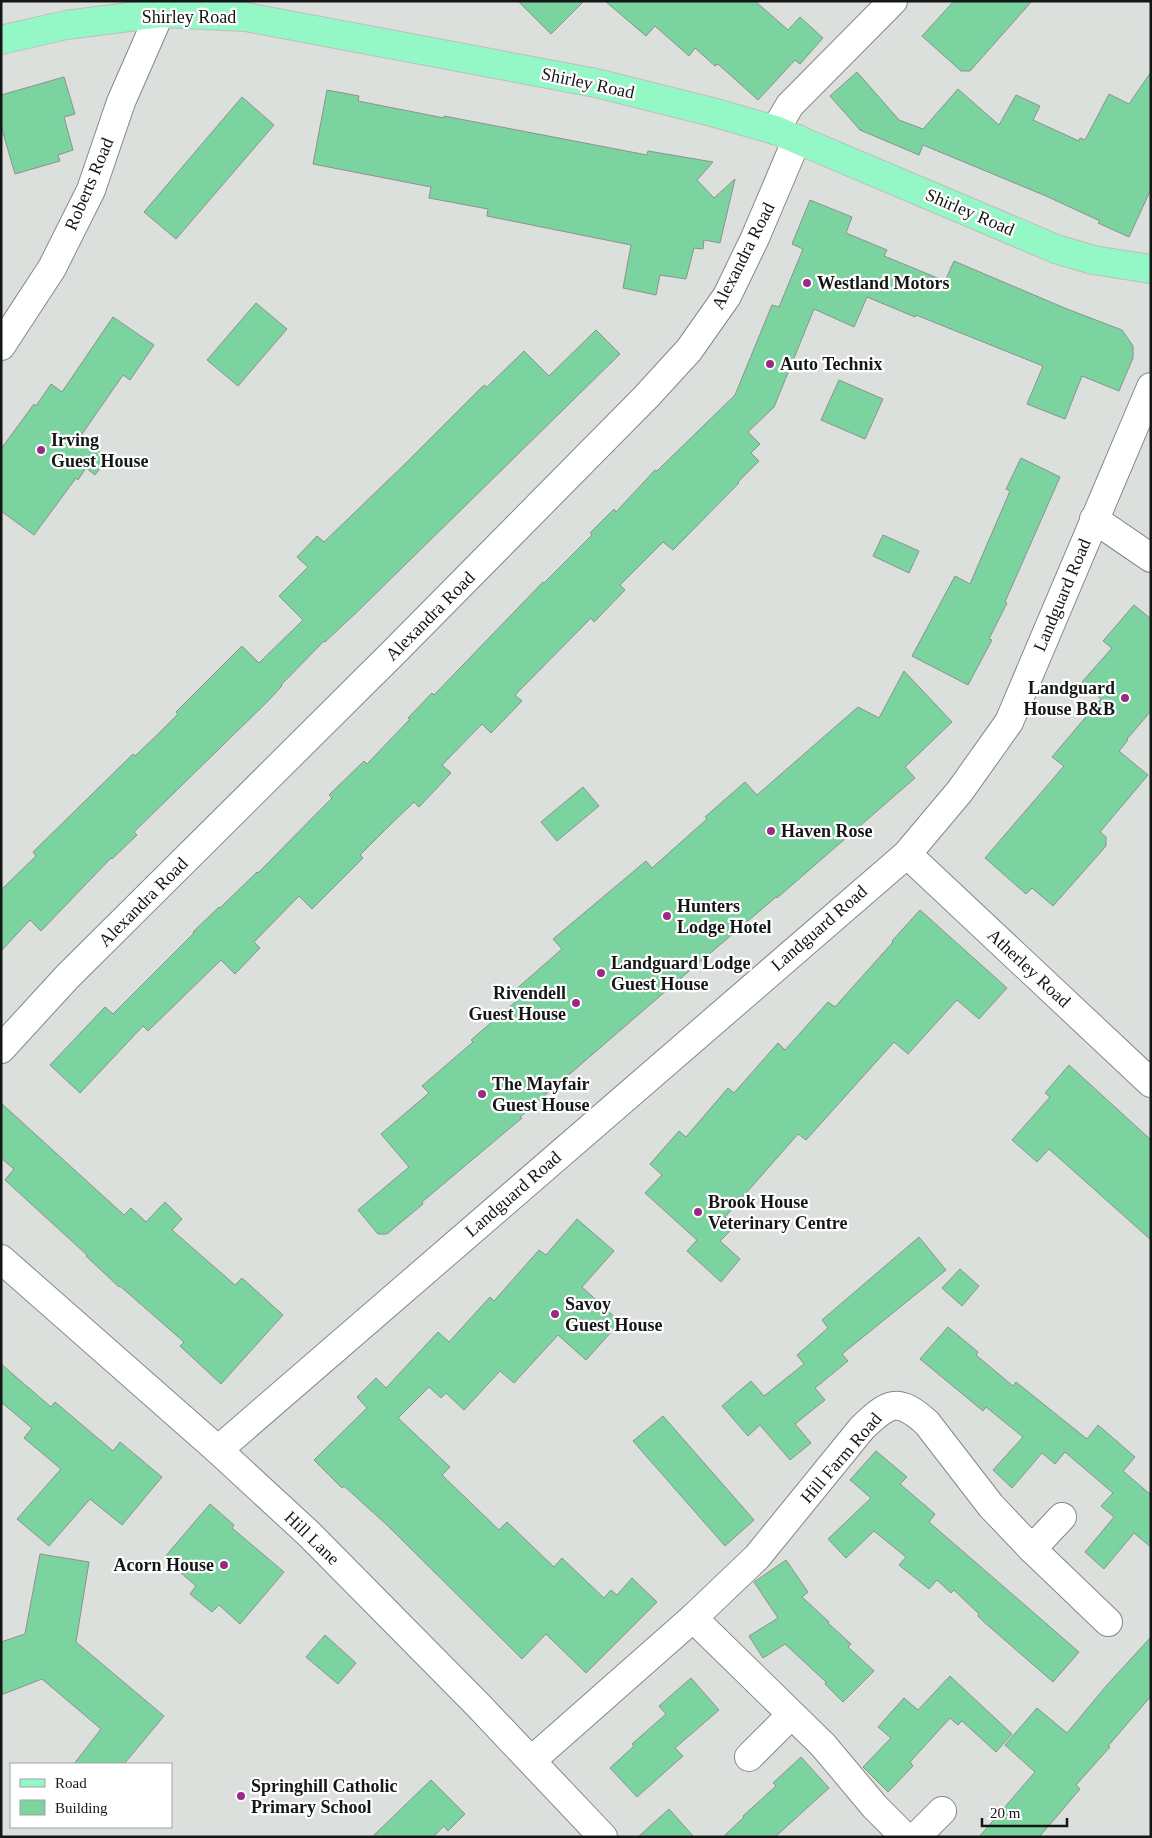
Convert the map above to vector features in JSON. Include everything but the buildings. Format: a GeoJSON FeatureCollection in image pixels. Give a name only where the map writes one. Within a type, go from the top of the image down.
{"type":"FeatureCollection","features":[{"type":"Feature","properties":{"kind":"main road","name":"Shirley Road"},"geometry":{"type":"LineString","coordinates":[[1,40],[66,25],[164,7],[246,17],[596,83],[712,112],[786,135],[1056,249],[1093,260],[1150,266]]}},
{"type":"Feature","properties":{"kind":"street","name":"Alexandra Road"},"geometry":{"type":"LineString","coordinates":[[1,1049],[67,977],[408,638],[646,397],[689,350],[727,296],[756,238],[786,135],[790,104],[893,1]]}},
{"type":"Feature","properties":{"kind":"street","name":"Roberts Road"},"geometry":{"type":"LineString","coordinates":[[1,346],[52,268],[91,190],[121,102],[164,7]]}},
{"type":"Feature","properties":{"kind":"street","name":"Landguard Road"},"geometry":{"type":"LineString","coordinates":[[218,1450],[906,854],[960,791],[1009,722],[1151,387]]}},
{"type":"Feature","properties":{"kind":"street"},"geometry":{"type":"LineString","coordinates":[[1094,518],[1151,558]]}},
{"type":"Feature","properties":{"kind":"street","name":"Atherley Road"},"geometry":{"type":"LineString","coordinates":[[906,854],[1151,1083]]}},
{"type":"Feature","properties":{"kind":"street","name":"Hill Lane"},"geometry":{"type":"LineString","coordinates":[[4,1266],[218,1450],[309,1534],[532,1760],[603,1837]]}},
{"type":"Feature","properties":{"kind":"street","name":"Hill Farm Road"},"geometry":{"type":"LineString","coordinates":[[532,1760],[693,1618],[757,1557],[862,1428],[881,1410],[896,1405],[914,1411],[927,1423],[991,1506],[1032,1549],[1108,1622]]}},
{"type":"Feature","properties":{"kind":"street"},"geometry":{"type":"LineString","coordinates":[[1032,1549],[1062,1517]]}},
{"type":"Feature","properties":{"kind":"street"},"geometry":{"type":"LineString","coordinates":[[693,1618],[823,1745],[875,1808],[905,1837]]}},
{"type":"Feature","properties":{"kind":"street"},"geometry":{"type":"LineString","coordinates":[[749,1758],[791,1715]]}},
{"type":"Feature","properties":{"kind":"street"},"geometry":{"type":"LineString","coordinates":[[916,1837],[942,1811]]}},
{"type":"Feature","properties":{"kind":"place","name":"Westland Motors"},"geometry":{"type":"Point","coordinates":[807,283]}},
{"type":"Feature","properties":{"kind":"place","name":"Auto Technix"},"geometry":{"type":"Point","coordinates":[770,364]}},
{"type":"Feature","properties":{"kind":"place","name":"Irving Guest House"},"geometry":{"type":"Point","coordinates":[41,450]}},
{"type":"Feature","properties":{"kind":"place","name":"Landguard House B&B"},"geometry":{"type":"Point","coordinates":[1125,698]}},
{"type":"Feature","properties":{"kind":"place","name":"Haven Rose"},"geometry":{"type":"Point","coordinates":[771,831]}},
{"type":"Feature","properties":{"kind":"place","name":"Hunters Lodge Hotel"},"geometry":{"type":"Point","coordinates":[667,916]}},
{"type":"Feature","properties":{"kind":"place","name":"Landguard Lodge Guest House"},"geometry":{"type":"Point","coordinates":[601,973]}},
{"type":"Feature","properties":{"kind":"place","name":"Rivendell Guest House"},"geometry":{"type":"Point","coordinates":[576,1003]}},
{"type":"Feature","properties":{"kind":"place","name":"The Mayfair Guest House"},"geometry":{"type":"Point","coordinates":[482,1094]}},
{"type":"Feature","properties":{"kind":"place","name":"Brook House Veterinary Centre"},"geometry":{"type":"Point","coordinates":[698,1212]}},
{"type":"Feature","properties":{"kind":"place","name":"Savoy Guest House"},"geometry":{"type":"Point","coordinates":[555,1314]}},
{"type":"Feature","properties":{"kind":"place","name":"Acorn House"},"geometry":{"type":"Point","coordinates":[224,1565]}},
{"type":"Feature","properties":{"kind":"place","name":"Springhill Catholic Primary School"},"geometry":{"type":"Point","coordinates":[241,1796]}}]}
